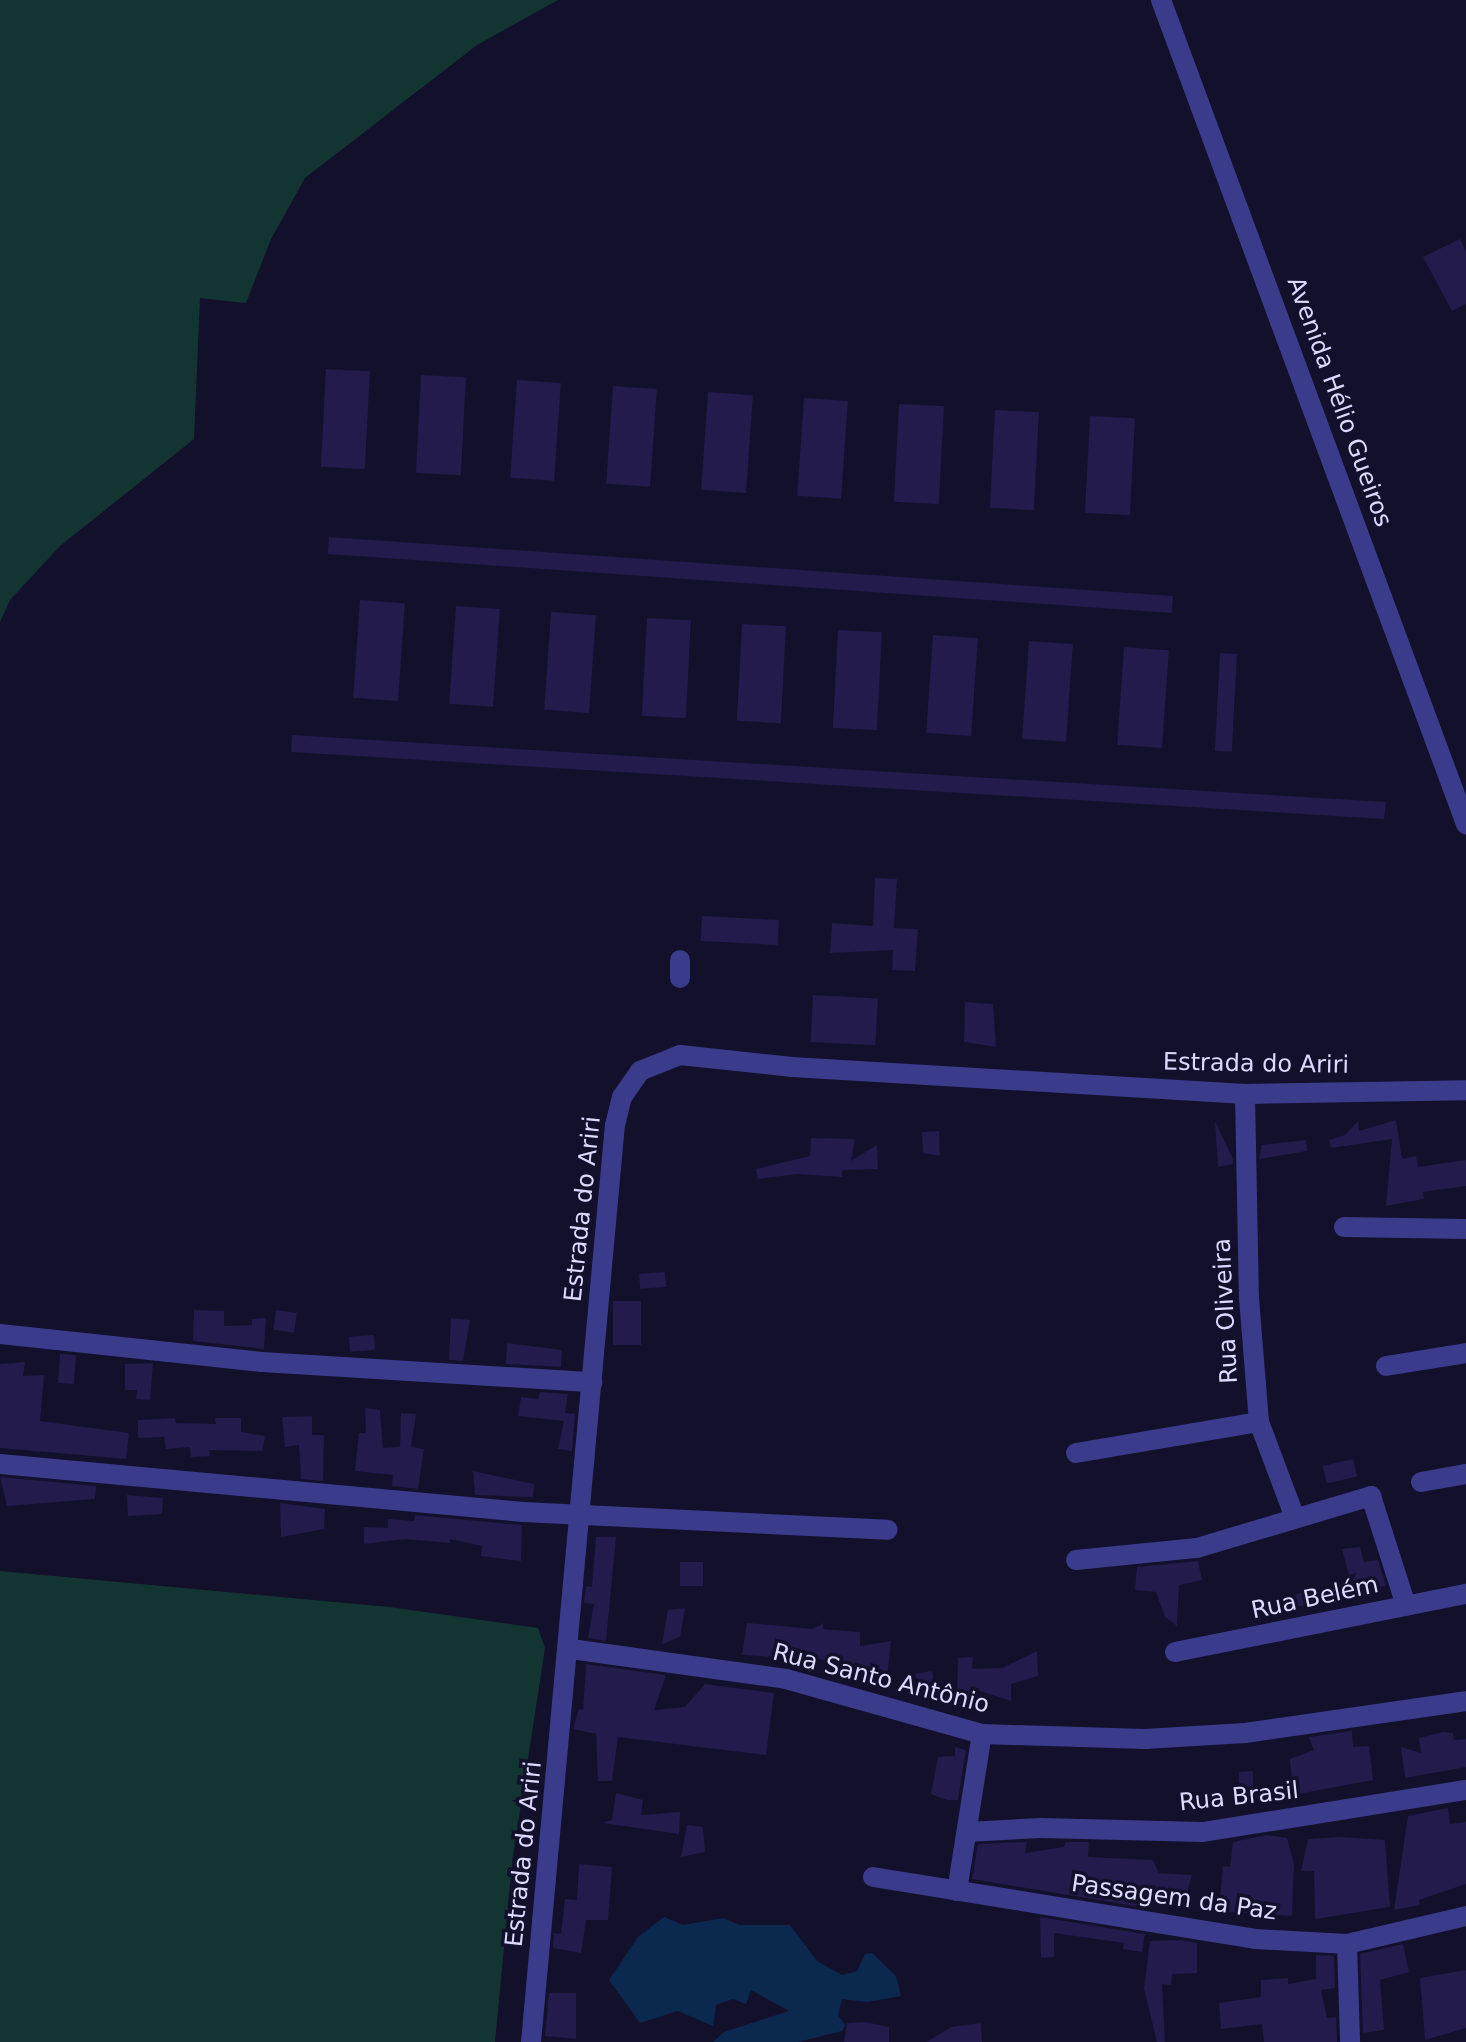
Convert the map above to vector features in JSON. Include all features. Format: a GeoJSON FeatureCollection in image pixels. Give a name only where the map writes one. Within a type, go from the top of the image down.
{"type":"FeatureCollection","features":[{"type":"Feature","properties":{"kind":"street","name":"Avenida Hélio Gueiros"},"geometry":{"type":"LineString","coordinates":[[1161,0],[1466,824]]}},
{"type":"Feature","properties":{"kind":"street","name":"Estrada do Ariri"},"geometry":{"type":"LineString","coordinates":[[531,2042],[571,1649],[578,1514],[615,1125],[630,1081],[656,1061],[692,1056],[792,1067],[1245,1094],[1466,1090]]}},
{"type":"Feature","properties":{"kind":"street","name":"Rua Oliveira"},"geometry":{"type":"LineString","coordinates":[[1245,1094],[1249,1298],[1259,1422],[1295,1518]]}},
{"type":"Feature","properties":{"kind":"street"},"geometry":{"type":"LineString","coordinates":[[1344,1227],[1466,1229]]}},
{"type":"Feature","properties":{"kind":"street"},"geometry":{"type":"LineString","coordinates":[[0,1334],[262,1362],[592,1382]]}},
{"type":"Feature","properties":{"kind":"street"},"geometry":{"type":"LineString","coordinates":[[1386,1366],[1466,1353]]}},
{"type":"Feature","properties":{"kind":"street"},"geometry":{"type":"LineString","coordinates":[[1076,1453],[1259,1422]]}},
{"type":"Feature","properties":{"kind":"street"},"geometry":{"type":"LineString","coordinates":[[0,1464],[578,1514],[888,1530]]}},
{"type":"Feature","properties":{"kind":"street"},"geometry":{"type":"LineString","coordinates":[[1421,1482],[1466,1474]]}},
{"type":"Feature","properties":{"kind":"street"},"geometry":{"type":"LineString","coordinates":[[1076,1560],[1197,1548],[1371,1496],[1406,1606]]}},
{"type":"Feature","properties":{"kind":"street","name":"Rua Belém"},"geometry":{"type":"LineString","coordinates":[[1175,1652],[1466,1594]]}},
{"type":"Feature","properties":{"kind":"street","name":"Rua Santo Antônio"},"geometry":{"type":"LineString","coordinates":[[571,1649],[786,1679],[982,1734],[1145,1739],[1245,1733],[1466,1701]]}},
{"type":"Feature","properties":{"kind":"street"},"geometry":{"type":"LineString","coordinates":[[957,1891],[982,1734]]}},
{"type":"Feature","properties":{"kind":"street","name":"Rua Brasil"},"geometry":{"type":"LineString","coordinates":[[967,1832],[1041,1828],[1203,1832],[1466,1790]]}},
{"type":"Feature","properties":{"kind":"street","name":"Passagem da Paz"},"geometry":{"type":"LineString","coordinates":[[873,1877],[1255,1939],[1347,1944],[1466,1916]]}},
{"type":"Feature","properties":{"kind":"street"},"geometry":{"type":"LineString","coordinates":[[1347,1944],[1350,2042]]}},
{"type":"Feature","properties":{"kind":"green space"},"geometry":{"type":"Polygon","coordinates":[[[0,0],[558,0],[477,45],[305,178],[271,239],[246,303],[200,298],[194,439],[60,546],[10,600],[0,622],[0,0]]]}},
{"type":"Feature","properties":{"kind":"green space"},"geometry":{"type":"Polygon","coordinates":[[[0,1571],[389,1607],[538,1628],[545,1648],[512,1863],[495,2042],[0,2042],[0,1571]]]}},
{"type":"Feature","properties":{"kind":"water"},"geometry":{"type":"Polygon","coordinates":[[[664,1917],[683,1925],[723,1918],[740,1925],[790,1925],[817,1961],[842,1975],[857,1971],[865,1954],[872,1953],[896,1976],[901,1996],[867,2002],[842,1999],[838,2015],[845,2025],[842,2031],[798,2042],[713,2042],[724,2032],[789,2011],[751,1990],[746,2004],[733,1999],[716,2005],[713,2026],[678,2011],[640,2023],[609,1980],[638,1937],[664,1917]]]}},
{"type":"Feature","properties":{"kind":"building"},"geometry":{"type":"Polygon","coordinates":[[[1460,239],[1466,251],[1466,304],[1452,311],[1423,257],[1460,239]]]}},
{"type":"Feature","properties":{"kind":"building"},"geometry":{"type":"Polygon","coordinates":[[[326,369],[370,371],[365,469],[321,467],[326,369]]]}},
{"type":"Feature","properties":{"kind":"building"},"geometry":{"type":"Polygon","coordinates":[[[421,375],[466,377],[461,475],[416,473],[421,375]]]}},
{"type":"Feature","properties":{"kind":"building"},"geometry":{"type":"Polygon","coordinates":[[[517,380],[561,383],[554,481],[510,478],[517,380]]]}},
{"type":"Feature","properties":{"kind":"building"},"geometry":{"type":"Polygon","coordinates":[[[613,386],[657,389],[650,487],[606,484],[613,386]]]}},
{"type":"Feature","properties":{"kind":"building"},"geometry":{"type":"Polygon","coordinates":[[[708,392],[753,395],[746,493],[701,490],[708,392]]]}},
{"type":"Feature","properties":{"kind":"building"},"geometry":{"type":"Polygon","coordinates":[[[804,398],[848,401],[841,499],[797,496],[804,398]]]}},
{"type":"Feature","properties":{"kind":"building"},"geometry":{"type":"Polygon","coordinates":[[[899,404],[944,406],[939,504],[894,502],[899,404]]]}},
{"type":"Feature","properties":{"kind":"building"},"geometry":{"type":"Polygon","coordinates":[[[995,410],[1039,412],[1034,510],[990,508],[995,410]]]}},
{"type":"Feature","properties":{"kind":"building"},"geometry":{"type":"Polygon","coordinates":[[[1090,416],[1135,418],[1130,515],[1085,513],[1090,416]]]}},
{"type":"Feature","properties":{"kind":"building"},"geometry":{"type":"Polygon","coordinates":[[[329,537],[1173,596],[1172,613],[328,554],[329,537]]]}},
{"type":"Feature","properties":{"kind":"building"},"geometry":{"type":"Polygon","coordinates":[[[360,600],[405,603],[398,701],[353,698],[360,600]]]}},
{"type":"Feature","properties":{"kind":"building"},"geometry":{"type":"Polygon","coordinates":[[[456,606],[500,609],[493,707],[449,704],[456,606]]]}},
{"type":"Feature","properties":{"kind":"building"},"geometry":{"type":"Polygon","coordinates":[[[551,612],[596,615],[589,713],[544,710],[551,612]]]}},
{"type":"Feature","properties":{"kind":"building"},"geometry":{"type":"Polygon","coordinates":[[[647,618],[691,620],[686,718],[642,716],[647,618]]]}},
{"type":"Feature","properties":{"kind":"building"},"geometry":{"type":"Polygon","coordinates":[[[742,624],[786,626],[781,723],[737,721],[742,624]]]}},
{"type":"Feature","properties":{"kind":"building"},"geometry":{"type":"Polygon","coordinates":[[[838,630],[882,632],[877,730],[833,728],[838,630]]]}},
{"type":"Feature","properties":{"kind":"building"},"geometry":{"type":"Polygon","coordinates":[[[933,635],[978,638],[971,736],[926,733],[933,635]]]}},
{"type":"Feature","properties":{"kind":"building"},"geometry":{"type":"Polygon","coordinates":[[[1029,641],[1073,644],[1066,742],[1022,739],[1029,641]]]}},
{"type":"Feature","properties":{"kind":"building"},"geometry":{"type":"Polygon","coordinates":[[[1124,647],[1169,650],[1162,748],[1117,745],[1124,647]]]}},
{"type":"Feature","properties":{"kind":"building"},"geometry":{"type":"Polygon","coordinates":[[[1220,653],[1237,654],[1232,752],[1215,751],[1220,653]]]}},
{"type":"Feature","properties":{"kind":"building"},"geometry":{"type":"Polygon","coordinates":[[[292,735],[1386,802],[1384,819],[291,752],[292,735]]]}},
{"type":"Feature","properties":{"kind":"building"},"geometry":{"type":"Polygon","coordinates":[[[875,878],[897,879],[894,928],[918,929],[915,971],[892,970],[893,950],[830,953],[832,923],[873,926],[875,878]]]}},
{"type":"Feature","properties":{"kind":"building"},"geometry":{"type":"Polygon","coordinates":[[[702,916],[779,920],[778,945],[701,941],[702,916]]]}},
{"type":"Feature","properties":{"kind":"building"},"geometry":{"type":"Polygon","coordinates":[[[813,995],[878,998],[875,1045],[811,1042],[813,995]]]}},
{"type":"Feature","properties":{"kind":"building"},"geometry":{"type":"Polygon","coordinates":[[[965,1002],[993,1004],[996,1047],[964,1042],[965,1002]]]}},
{"type":"Feature","properties":{"kind":"building"},"geometry":{"type":"Polygon","coordinates":[[[1396,1120],[1402,1159],[1416,1156],[1418,1167],[1466,1160],[1466,1186],[1423,1192],[1424,1199],[1386,1206],[1392,1139],[1331,1148],[1329,1140],[1345,1135],[1358,1121],[1359,1131],[1396,1120]]]}},
{"type":"Feature","properties":{"kind":"building"},"geometry":{"type":"Polygon","coordinates":[[[1215,1121],[1233,1159],[1233,1164],[1218,1167],[1215,1121]]]}},
{"type":"Feature","properties":{"kind":"building"},"geometry":{"type":"Polygon","coordinates":[[[939,1131],[940,1156],[923,1153],[922,1132],[939,1131]]]}},
{"type":"Feature","properties":{"kind":"building"},"geometry":{"type":"Polygon","coordinates":[[[811,1138],[855,1139],[851,1161],[877,1145],[878,1169],[842,1170],[842,1177],[797,1174],[758,1179],[756,1169],[810,1156],[811,1138]]]}},
{"type":"Feature","properties":{"kind":"building"},"geometry":{"type":"Polygon","coordinates":[[[1306,1140],[1307,1151],[1259,1159],[1262,1145],[1306,1140]]]}},
{"type":"Feature","properties":{"kind":"building"},"geometry":{"type":"Polygon","coordinates":[[[665,1272],[666,1287],[640,1289],[639,1274],[665,1272]]]}},
{"type":"Feature","properties":{"kind":"building"},"geometry":{"type":"Polygon","coordinates":[[[613,1301],[641,1301],[641,1345],[613,1345],[613,1301]]]}},
{"type":"Feature","properties":{"kind":"building"},"geometry":{"type":"Polygon","coordinates":[[[194,1310],[224,1311],[224,1326],[252,1325],[252,1319],[266,1318],[264,1349],[193,1341],[194,1310]]]}},
{"type":"Feature","properties":{"kind":"building"},"geometry":{"type":"Polygon","coordinates":[[[276,1310],[297,1313],[294,1333],[273,1330],[276,1310]]]}},
{"type":"Feature","properties":{"kind":"building"},"geometry":{"type":"Polygon","coordinates":[[[451,1318],[470,1320],[463,1361],[449,1360],[451,1318]]]}},
{"type":"Feature","properties":{"kind":"building"},"geometry":{"type":"Polygon","coordinates":[[[374,1335],[375,1350],[350,1352],[349,1337],[374,1335]]]}},
{"type":"Feature","properties":{"kind":"building"},"geometry":{"type":"Polygon","coordinates":[[[507,1343],[562,1350],[561,1367],[506,1364],[507,1343]]]}},
{"type":"Feature","properties":{"kind":"building"},"geometry":{"type":"Polygon","coordinates":[[[60,1354],[76,1355],[74,1384],[58,1383],[60,1354]]]}},
{"type":"Feature","properties":{"kind":"building"},"geometry":{"type":"Polygon","coordinates":[[[25,1362],[23,1376],[44,1375],[40,1421],[129,1433],[126,1459],[0,1448],[0,1364],[25,1362]]]}},
{"type":"Feature","properties":{"kind":"building"},"geometry":{"type":"Polygon","coordinates":[[[153,1363],[150,1400],[136,1399],[137,1390],[125,1390],[125,1364],[153,1363]]]}},
{"type":"Feature","properties":{"kind":"building"},"geometry":{"type":"Polygon","coordinates":[[[540,1392],[568,1394],[565,1413],[575,1414],[572,1451],[558,1449],[564,1421],[518,1416],[521,1397],[538,1399],[540,1392]]]}},
{"type":"Feature","properties":{"kind":"building"},"geometry":{"type":"Polygon","coordinates":[[[365,1408],[380,1410],[383,1448],[400,1447],[401,1413],[416,1414],[411,1447],[424,1449],[418,1489],[392,1486],[393,1475],[355,1471],[359,1433],[366,1433],[365,1408]]]}},
{"type":"Feature","properties":{"kind":"building"},"geometry":{"type":"Polygon","coordinates":[[[312,1416],[312,1435],[324,1435],[323,1481],[301,1479],[299,1445],[285,1447],[282,1417],[312,1416]]]}},
{"type":"Feature","properties":{"kind":"building"},"geometry":{"type":"Polygon","coordinates":[[[175,1418],[176,1423],[216,1424],[215,1418],[241,1418],[241,1432],[265,1436],[262,1451],[209,1450],[210,1456],[191,1457],[190,1447],[166,1449],[164,1437],[138,1438],[138,1420],[175,1418]]]}},
{"type":"Feature","properties":{"kind":"building"},"geometry":{"type":"Polygon","coordinates":[[[1353,1459],[1357,1477],[1327,1484],[1323,1466],[1353,1459]]]}},
{"type":"Feature","properties":{"kind":"building"},"geometry":{"type":"Polygon","coordinates":[[[473,1471],[534,1484],[533,1497],[475,1495],[473,1471]]]}},
{"type":"Feature","properties":{"kind":"building"},"geometry":{"type":"Polygon","coordinates":[[[0,1477],[96,1486],[95,1499],[7,1506],[0,1477]]]}},
{"type":"Feature","properties":{"kind":"building"},"geometry":{"type":"Polygon","coordinates":[[[127,1495],[163,1498],[162,1514],[128,1516],[127,1495]]]}},
{"type":"Feature","properties":{"kind":"building"},"geometry":{"type":"Polygon","coordinates":[[[280,1503],[325,1509],[324,1529],[281,1537],[280,1503]]]}},
{"type":"Feature","properties":{"kind":"building"},"geometry":{"type":"Polygon","coordinates":[[[415,1515],[522,1525],[521,1561],[481,1556],[482,1546],[450,1539],[450,1543],[405,1539],[364,1544],[364,1527],[388,1528],[388,1519],[414,1521],[415,1515]]]}},
{"type":"Feature","properties":{"kind":"building"},"geometry":{"type":"Polygon","coordinates":[[[596,1537],[616,1537],[606,1641],[588,1638],[594,1604],[584,1603],[586,1586],[592,1587],[596,1537]]]}},
{"type":"Feature","properties":{"kind":"building"},"geometry":{"type":"Polygon","coordinates":[[[1360,1547],[1364,1562],[1378,1560],[1386,1586],[1352,1587],[1342,1549],[1360,1547]]]}},
{"type":"Feature","properties":{"kind":"building"},"geometry":{"type":"Polygon","coordinates":[[[1198,1561],[1202,1580],[1179,1585],[1177,1626],[1165,1617],[1156,1592],[1135,1590],[1137,1567],[1198,1561]]]}},
{"type":"Feature","properties":{"kind":"building"},"geometry":{"type":"Polygon","coordinates":[[[680,1562],[703,1562],[703,1586],[680,1586],[680,1562]]]}},
{"type":"Feature","properties":{"kind":"building"},"geometry":{"type":"Polygon","coordinates":[[[1312,1588],[1317,1603],[1274,1611],[1272,1604],[1312,1588]]]}},
{"type":"Feature","properties":{"kind":"building"},"geometry":{"type":"Polygon","coordinates":[[[685,1608],[680,1637],[662,1644],[668,1610],[685,1608]]]}},
{"type":"Feature","properties":{"kind":"building"},"geometry":{"type":"Polygon","coordinates":[[[747,1623],[813,1629],[823,1623],[823,1629],[860,1632],[860,1646],[891,1641],[887,1677],[846,1677],[847,1661],[742,1655],[747,1623]]]}},
{"type":"Feature","properties":{"kind":"building"},"geometry":{"type":"Polygon","coordinates":[[[1037,1651],[1038,1676],[1011,1684],[1011,1701],[971,1688],[970,1699],[957,1700],[958,1658],[973,1657],[972,1669],[1002,1668],[1037,1651]]]}},
{"type":"Feature","properties":{"kind":"building"},"geometry":{"type":"Polygon","coordinates":[[[586,1664],[666,1675],[654,1710],[685,1707],[705,1684],[774,1693],[766,1755],[618,1737],[612,1781],[598,1781],[596,1734],[573,1729],[579,1709],[583,1710],[586,1664]]]}},
{"type":"Feature","properties":{"kind":"building"},"geometry":{"type":"Polygon","coordinates":[[[932,1671],[935,1691],[918,1693],[915,1674],[932,1671]]]}},
{"type":"Feature","properties":{"kind":"building"},"geometry":{"type":"Polygon","coordinates":[[[1352,1731],[1353,1747],[1369,1746],[1373,1780],[1293,1795],[1290,1759],[1314,1750],[1309,1737],[1352,1731]]]}},
{"type":"Feature","properties":{"kind":"building"},"geometry":{"type":"Polygon","coordinates":[[[1443,1732],[1453,1733],[1454,1740],[1466,1739],[1466,1767],[1405,1778],[1401,1747],[1421,1753],[1419,1738],[1443,1732]]]}},
{"type":"Feature","properties":{"kind":"building"},"geometry":{"type":"Polygon","coordinates":[[[955,1747],[966,1750],[958,1800],[947,1800],[931,1794],[938,1757],[955,1756],[955,1747]]]}},
{"type":"Feature","properties":{"kind":"building"},"geometry":{"type":"Polygon","coordinates":[[[1253,1771],[1253,1805],[1238,1808],[1239,1772],[1253,1771]]]}},
{"type":"Feature","properties":{"kind":"building"},"geometry":{"type":"Polygon","coordinates":[[[616,1793],[643,1800],[641,1815],[680,1812],[679,1834],[603,1823],[612,1820],[616,1793]]]}},
{"type":"Feature","properties":{"kind":"building"},"geometry":{"type":"Polygon","coordinates":[[[1448,1808],[1450,1824],[1466,1822],[1466,1884],[1419,1900],[1420,1905],[1394,1910],[1408,1816],[1448,1808]]]}},
{"type":"Feature","properties":{"kind":"building"},"geometry":{"type":"Polygon","coordinates":[[[687,1825],[703,1827],[705,1852],[681,1857],[687,1825]]]}},
{"type":"Feature","properties":{"kind":"building"},"geometry":{"type":"Polygon","coordinates":[[[1266,1835],[1287,1838],[1294,1864],[1292,1916],[1219,1911],[1223,1866],[1230,1867],[1233,1842],[1266,1835]]]}},
{"type":"Feature","properties":{"kind":"building"},"geometry":{"type":"Polygon","coordinates":[[[1340,1837],[1385,1840],[1390,1907],[1315,1919],[1314,1871],[1301,1871],[1308,1839],[1340,1837]]]}},
{"type":"Feature","properties":{"kind":"building"},"geometry":{"type":"Polygon","coordinates":[[[1027,1842],[1025,1853],[1064,1847],[1066,1842],[1089,1842],[1088,1857],[1153,1860],[1159,1873],[1192,1875],[1186,1895],[1147,1893],[1146,1908],[972,1879],[978,1844],[1027,1842]]]}},
{"type":"Feature","properties":{"kind":"building"},"geometry":{"type":"Polygon","coordinates":[[[579,1864],[612,1867],[608,1920],[586,1920],[581,1953],[553,1948],[554,1933],[561,1934],[565,1899],[577,1900],[579,1864]]]}},
{"type":"Feature","properties":{"kind":"building"},"geometry":{"type":"Polygon","coordinates":[[[1040,1917],[1145,1934],[1142,1952],[1123,1949],[1124,1943],[1054,1933],[1054,1957],[1041,1958],[1040,1917]]]}},
{"type":"Feature","properties":{"kind":"building"},"geometry":{"type":"Polygon","coordinates":[[[1150,1941],[1197,1943],[1197,1973],[1172,1974],[1171,1985],[1162,1984],[1165,2042],[1157,2042],[1144,1989],[1150,1941]]]}},
{"type":"Feature","properties":{"kind":"building"},"geometry":{"type":"Polygon","coordinates":[[[1403,1944],[1409,1972],[1380,1980],[1384,2030],[1363,2033],[1360,1954],[1403,1944]]]}},
{"type":"Feature","properties":{"kind":"building"},"geometry":{"type":"Polygon","coordinates":[[[1316,1955],[1334,1956],[1335,1988],[1321,1990],[1327,2018],[1336,2017],[1337,2042],[1264,2042],[1262,2024],[1221,2029],[1219,2003],[1261,1997],[1261,1980],[1288,1978],[1288,1984],[1316,1979],[1316,1955]]]}},
{"type":"Feature","properties":{"kind":"building"},"geometry":{"type":"Polygon","coordinates":[[[1466,1970],[1466,2028],[1425,2040],[1420,1978],[1466,1970]]]}},
{"type":"Feature","properties":{"kind":"building"},"geometry":{"type":"Polygon","coordinates":[[[549,1993],[576,1993],[576,2039],[545,2036],[549,1993]]]}},
{"type":"Feature","properties":{"kind":"building"},"geometry":{"type":"Polygon","coordinates":[[[865,2022],[889,2027],[889,2042],[844,2042],[847,2023],[865,2022]]]}},
{"type":"Feature","properties":{"kind":"building"},"geometry":{"type":"Polygon","coordinates":[[[981,2023],[982,2042],[927,2042],[951,2027],[981,2023]]]}}]}
